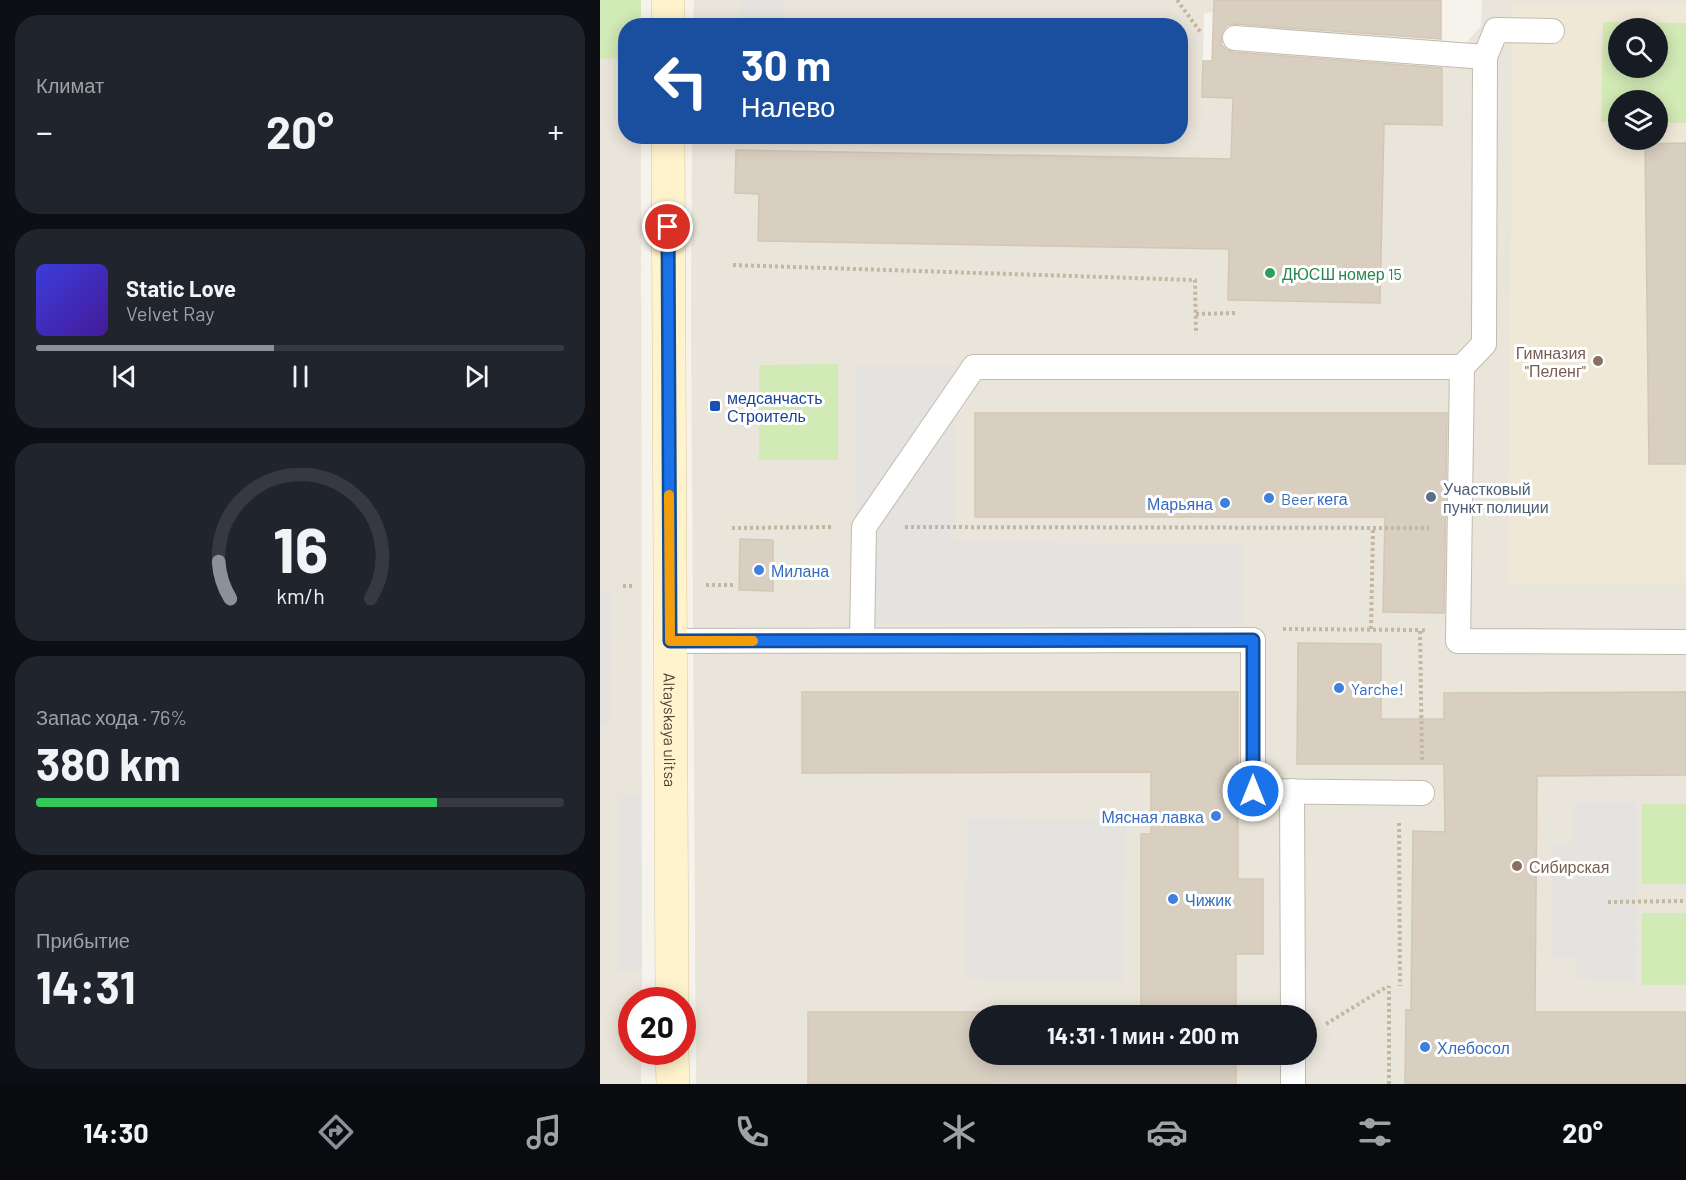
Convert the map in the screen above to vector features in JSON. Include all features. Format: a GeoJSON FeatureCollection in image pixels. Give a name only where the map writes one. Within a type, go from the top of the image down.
{"type":"FeatureCollection","features":[{"type":"Feature","properties":{"kind":"main road"},"geometry":{"type":"LineString","coordinates":[[668,0],[668,18]]}},
{"type":"Feature","properties":{"kind":"main road","name":"Altayskaya ulitsa"},"geometry":{"type":"LineString","coordinates":[[668,144],[672,987]]}},
{"type":"Feature","properties":{"kind":"main road"},"geometry":{"type":"LineString","coordinates":[[672,1065],[672,1084]]}},
{"type":"Feature","properties":{"kind":"lane"},"geometry":{"type":"LineString","coordinates":[[1552,31],[1496,30],[1485,57],[1484,344],[1462,367],[1458,641],[1686,642]]}},
{"type":"Feature","properties":{"kind":"lane"},"geometry":{"type":"LineString","coordinates":[[1235,38],[1485,57]]}},
{"type":"Feature","properties":{"kind":"lane"},"geometry":{"type":"LineString","coordinates":[[862,640],[864,527],[974,367],[1462,367]]}},
{"type":"Feature","properties":{"kind":"lane"},"geometry":{"type":"LineString","coordinates":[[670,641],[1253,640],[1253,791],[1411,793]]}},
{"type":"Feature","properties":{"kind":"lane"},"geometry":{"type":"LineString","coordinates":[[1292,791],[1293,1005]]}},
{"type":"Feature","properties":{"kind":"lane"},"geometry":{"type":"LineString","coordinates":[[1293,1065],[1293,1084]]}},
{"type":"Feature","properties":{"kind":"path"},"geometry":{"type":"LineString","coordinates":[[733,265],[1195,280],[1196,366]]}},
{"type":"Feature","properties":{"kind":"path"},"geometry":{"type":"LineString","coordinates":[[1196,314],[1237,313]]}},
{"type":"Feature","properties":{"kind":"path"},"geometry":{"type":"LineString","coordinates":[[1371,629],[1373,527]]}},
{"type":"Feature","properties":{"kind":"path"},"geometry":{"type":"LineString","coordinates":[[732,528],[1460,528]]}},
{"type":"Feature","properties":{"kind":"path"},"geometry":{"type":"LineString","coordinates":[[1253,640],[1278,629],[1371,629],[1420,630],[1458,641]]}},
{"type":"Feature","properties":{"kind":"path"},"geometry":{"type":"LineString","coordinates":[[1400,986],[1420,630]]}},
{"type":"Feature","properties":{"kind":"path"},"geometry":{"type":"LineString","coordinates":[[1608,902],[1686,902]]}},
{"type":"Feature","properties":{"kind":"path"},"geometry":{"type":"LineString","coordinates":[[1325,1025],[1389,986],[1389,1084]]}},
{"type":"Feature","properties":{"kind":"shaded area"},"geometry":{"type":"Polygon","coordinates":[[[600,0],[641,0],[641,18],[618,18],[618,144],[641,144],[642,987],[618,987],[618,1065],[641,1065],[641,1084],[600,1084],[600,0]]]}},
{"type":"Feature","properties":{"kind":"shaded area"},"geometry":{"type":"Polygon","coordinates":[[[694,0],[1214,0],[1214,12],[1204,13],[1202,97],[1233,98],[1384,124],[1442,125],[1442,70],[1481,26],[1482,0],[1686,0],[1686,1084],[696,1084],[692,144],[1188,144],[1188,18],[693,18],[694,0]]]}},
{"type":"Feature","properties":{"kind":"shaded area"},"geometry":{"type":"Polygon","coordinates":[[[742,0],[784,0],[784,18],[741,18],[742,0]]]}},
{"type":"Feature","properties":{"kind":"shaded area","name":"Гимназия \"Пеленг\""},"geometry":{"type":"Polygon","coordinates":[[[1513,3],[1686,5],[1686,583],[1508,584],[1513,3]]]}},
{"type":"Feature","properties":{"kind":"shaded area"},"geometry":{"type":"Polygon","coordinates":[[[856,365],[955,366],[954,541],[1244,544],[1243,626],[854,623],[856,365]]]}},
{"type":"Feature","properties":{"kind":"shaded area"},"geometry":{"type":"Polygon","coordinates":[[[600,593],[611,593],[610,726],[600,726],[600,593]]]}},
{"type":"Feature","properties":{"kind":"shaded area"},"geometry":{"type":"Polygon","coordinates":[[[618,794],[641,794],[642,970],[618,971],[618,794]]]}},
{"type":"Feature","properties":{"kind":"shaded area"},"geometry":{"type":"Polygon","coordinates":[[[1574,802],[1637,802],[1636,981],[1578,980],[1577,958],[1551,958],[1552,844],[1573,844],[1574,802]]]}},
{"type":"Feature","properties":{"kind":"shaded area"},"geometry":{"type":"Polygon","coordinates":[[[967,818],[1125,819],[1123,982],[965,980],[967,818]]]}},
{"type":"Feature","properties":{"kind":"green space"},"geometry":{"type":"Polygon","coordinates":[[[600,0],[641,0],[641,18],[618,18],[618,58],[600,59],[600,0]]]}},
{"type":"Feature","properties":{"kind":"green space"},"geometry":{"type":"Polygon","coordinates":[[[1603,22],[1608,22],[1608,78],[1668,78],[1668,23],[1686,23],[1686,123],[1668,123],[1668,90],[1608,90],[1608,122],[1601,122],[1603,22]]]}},
{"type":"Feature","properties":{"kind":"green space"},"geometry":{"type":"Polygon","coordinates":[[[838,364],[838,460],[759,460],[759,365],[838,364]]]}},
{"type":"Feature","properties":{"kind":"green space"},"geometry":{"type":"Polygon","coordinates":[[[1642,804],[1686,804],[1686,884],[1642,884],[1642,804]]]}},
{"type":"Feature","properties":{"kind":"green space"},"geometry":{"type":"Polygon","coordinates":[[[1642,913],[1686,913],[1686,985],[1642,985],[1642,913]]]}},
{"type":"Feature","properties":{"kind":"building"},"geometry":{"type":"Polygon","coordinates":[[[1214,0],[1441,0],[1441,39],[1236,24],[1228,25],[1221,36],[1222,45],[1234,52],[1442,68],[1442,125],[1384,124],[1380,303],[1228,300],[1229,249],[758,241],[759,194],[735,193],[736,150],[1231,159],[1233,98],[1202,97],[1203,61],[1212,61],[1214,0]]]}},
{"type":"Feature","properties":{"kind":"building"},"geometry":{"type":"Polygon","coordinates":[[[1668,143],[1686,143],[1686,464],[1649,464],[1645,150],[1668,150],[1668,143]]]}},
{"type":"Feature","properties":{"kind":"building"},"geometry":{"type":"Polygon","coordinates":[[[975,413],[1447,413],[1444,613],[1383,612],[1385,517],[975,517],[975,413]]]}},
{"type":"Feature","properties":{"kind":"building"},"geometry":{"type":"Polygon","coordinates":[[[740,539],[773,540],[773,591],[739,590],[740,539]]]}},
{"type":"Feature","properties":{"kind":"building"},"geometry":{"type":"Polygon","coordinates":[[[1298,643],[1381,644],[1381,719],[1444,719],[1444,693],[1686,692],[1686,775],[1537,776],[1535,1012],[1686,1012],[1686,1084],[1405,1084],[1406,1010],[1411,1010],[1413,831],[1445,832],[1444,764],[1297,764],[1298,643]]]}},
{"type":"Feature","properties":{"kind":"building"},"geometry":{"type":"Polygon","coordinates":[[[802,692],[1238,692],[1238,879],[1263,879],[1263,954],[1236,954],[1236,1005],[1141,1005],[1141,834],[1151,834],[1151,772],[802,773],[802,692]]]}},
{"type":"Feature","properties":{"kind":"building"},"geometry":{"type":"Polygon","coordinates":[[[808,1012],[969,1012],[969,1065],[1236,1065],[1236,1084],[808,1084],[808,1012]]]}},
{"type":"Feature","properties":{"kind":"slow traffic"},"geometry":{"type":"LineString","coordinates":[[669,495],[670,641],[753,641]]}},
{"type":"Feature","properties":{"kind":"place","name":"ДЮСШ номер 15"},"geometry":{"type":"Point","coordinates":[1270,273]}},
{"type":"Feature","properties":{"kind":"place","name":"Гимназия \"Пеленг\""},"geometry":{"type":"Point","coordinates":[1598,361]}},
{"type":"Feature","properties":{"kind":"place","name":"медсанчасть Строитель"},"geometry":{"type":"Point","coordinates":[715,406]}},
{"type":"Feature","properties":{"kind":"place","name":"Участковый пункт полиции"},"geometry":{"type":"Point","coordinates":[1431,497]}},
{"type":"Feature","properties":{"kind":"place","name":"Beer кега"},"geometry":{"type":"Point","coordinates":[1269,498]}},
{"type":"Feature","properties":{"kind":"place","name":"Марьяна"},"geometry":{"type":"Point","coordinates":[1225,503]}},
{"type":"Feature","properties":{"kind":"place","name":"Милана"},"geometry":{"type":"Point","coordinates":[759,570]}},
{"type":"Feature","properties":{"kind":"place","name":"Yarche!"},"geometry":{"type":"Point","coordinates":[1339,688]}},
{"type":"Feature","properties":{"kind":"place","name":"Мясная лавка"},"geometry":{"type":"Point","coordinates":[1216,816]}},
{"type":"Feature","properties":{"kind":"place","name":"Сибирская"},"geometry":{"type":"Point","coordinates":[1517,866]}},
{"type":"Feature","properties":{"kind":"place","name":"Чижик"},"geometry":{"type":"Point","coordinates":[1173,899]}},
{"type":"Feature","properties":{"kind":"place","name":"Хлебосол"},"geometry":{"type":"Point","coordinates":[1425,1047]}},
{"type":"Feature","properties":{"kind":"route"},"geometry":{"type":"LineString","coordinates":[[668,227],[670,641],[1253,640],[1253,791]]}}]}
